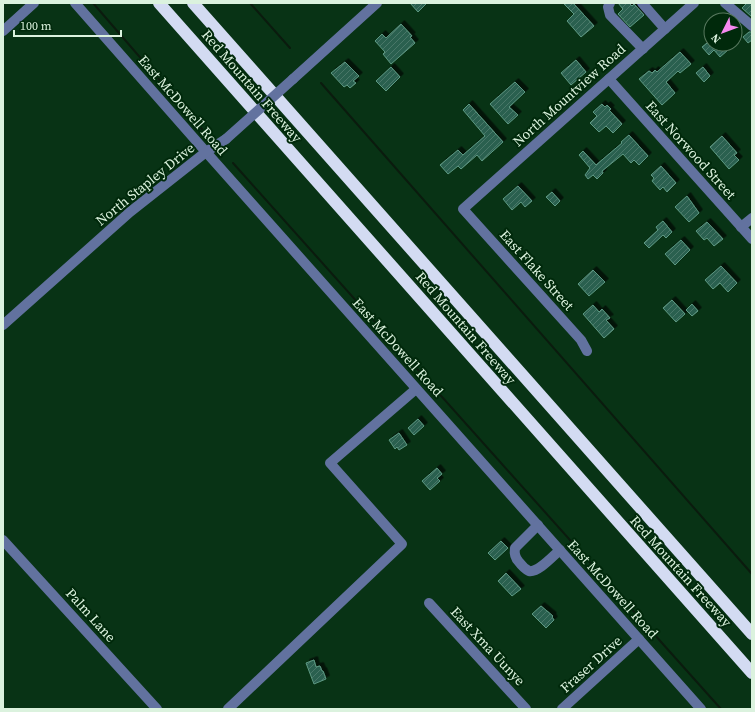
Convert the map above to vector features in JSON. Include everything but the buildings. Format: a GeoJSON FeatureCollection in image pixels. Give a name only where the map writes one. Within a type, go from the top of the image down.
{"type":"FeatureCollection","features":[{"type":"Feature","properties":{"kind":"highway","name":"Red Mountain Freeway"},"geometry":{"type":"LineString","coordinates":[[159,3],[752,673]]}},
{"type":"Feature","properties":{"kind":"highway","name":"Red Mountain Freeway"},"geometry":{"type":"LineString","coordinates":[[193,3],[752,634]]}},
{"type":"Feature","properties":{"kind":"street"},"geometry":{"type":"LineString","coordinates":[[3,31],[34,3]]}},
{"type":"Feature","properties":{"kind":"street","name":"East McDowell Road"},"geometry":{"type":"LineString","coordinates":[[75,3],[701,709]]}},
{"type":"Feature","properties":{"kind":"street","name":"North Stapley Drive"},"geometry":{"type":"LineString","coordinates":[[3,325],[130,212],[206,152],[226,139],[377,3]]}},
{"type":"Feature","properties":{"kind":"street"},"geometry":{"type":"LineString","coordinates":[[610,3],[608,7],[610,15],[643,49]]}},
{"type":"Feature","properties":{"kind":"street"},"geometry":{"type":"LineString","coordinates":[[642,3],[665,29]]}},
{"type":"Feature","properties":{"kind":"street","name":"North Mountview Road"},"geometry":{"type":"LineString","coordinates":[[463,209],[694,3]]}},
{"type":"Feature","properties":{"kind":"street"},"geometry":{"type":"LineString","coordinates":[[725,3],[752,26]]}},
{"type":"Feature","properties":{"kind":"street","name":"East Norwood Street"},"geometry":{"type":"LineString","coordinates":[[609,79],[752,239]]}},
{"type":"Feature","properties":{"kind":"street","name":"East Flake Street"},"geometry":{"type":"LineString","coordinates":[[463,209],[581,340],[587,351]]}},
{"type":"Feature","properties":{"kind":"street"},"geometry":{"type":"LineString","coordinates":[[741,228],[752,218]]}},
{"type":"Feature","properties":{"kind":"street"},"geometry":{"type":"LineString","coordinates":[[228,709],[402,544],[330,463],[416,388]]}},
{"type":"Feature","properties":{"kind":"street"},"geometry":{"type":"LineString","coordinates":[[538,525],[515,548],[514,553],[516,559],[525,569],[530,571],[536,570],[560,550]]}},
{"type":"Feature","properties":{"kind":"street","name":"Palm Lane"},"geometry":{"type":"LineString","coordinates":[[3,540],[157,709]]}},
{"type":"Feature","properties":{"kind":"street","name":"East Xma Uunye"},"geometry":{"type":"LineString","coordinates":[[429,603],[526,709]]}},
{"type":"Feature","properties":{"kind":"street","name":"Fraser Drive"},"geometry":{"type":"LineString","coordinates":[[562,709],[639,639]]}},
{"type":"Feature","properties":{"kind":"waterway"},"geometry":{"type":"LineString","coordinates":[[93,3],[202,129]]}},
{"type":"Feature","properties":{"kind":"waterway"},"geometry":{"type":"LineString","coordinates":[[250,3],[290,48]]}},
{"type":"Feature","properties":{"kind":"waterway"},"geometry":{"type":"LineString","coordinates":[[321,83],[752,574]]}},
{"type":"Feature","properties":{"kind":"waterway"},"geometry":{"type":"LineString","coordinates":[[233,163],[721,709]]}}]}
